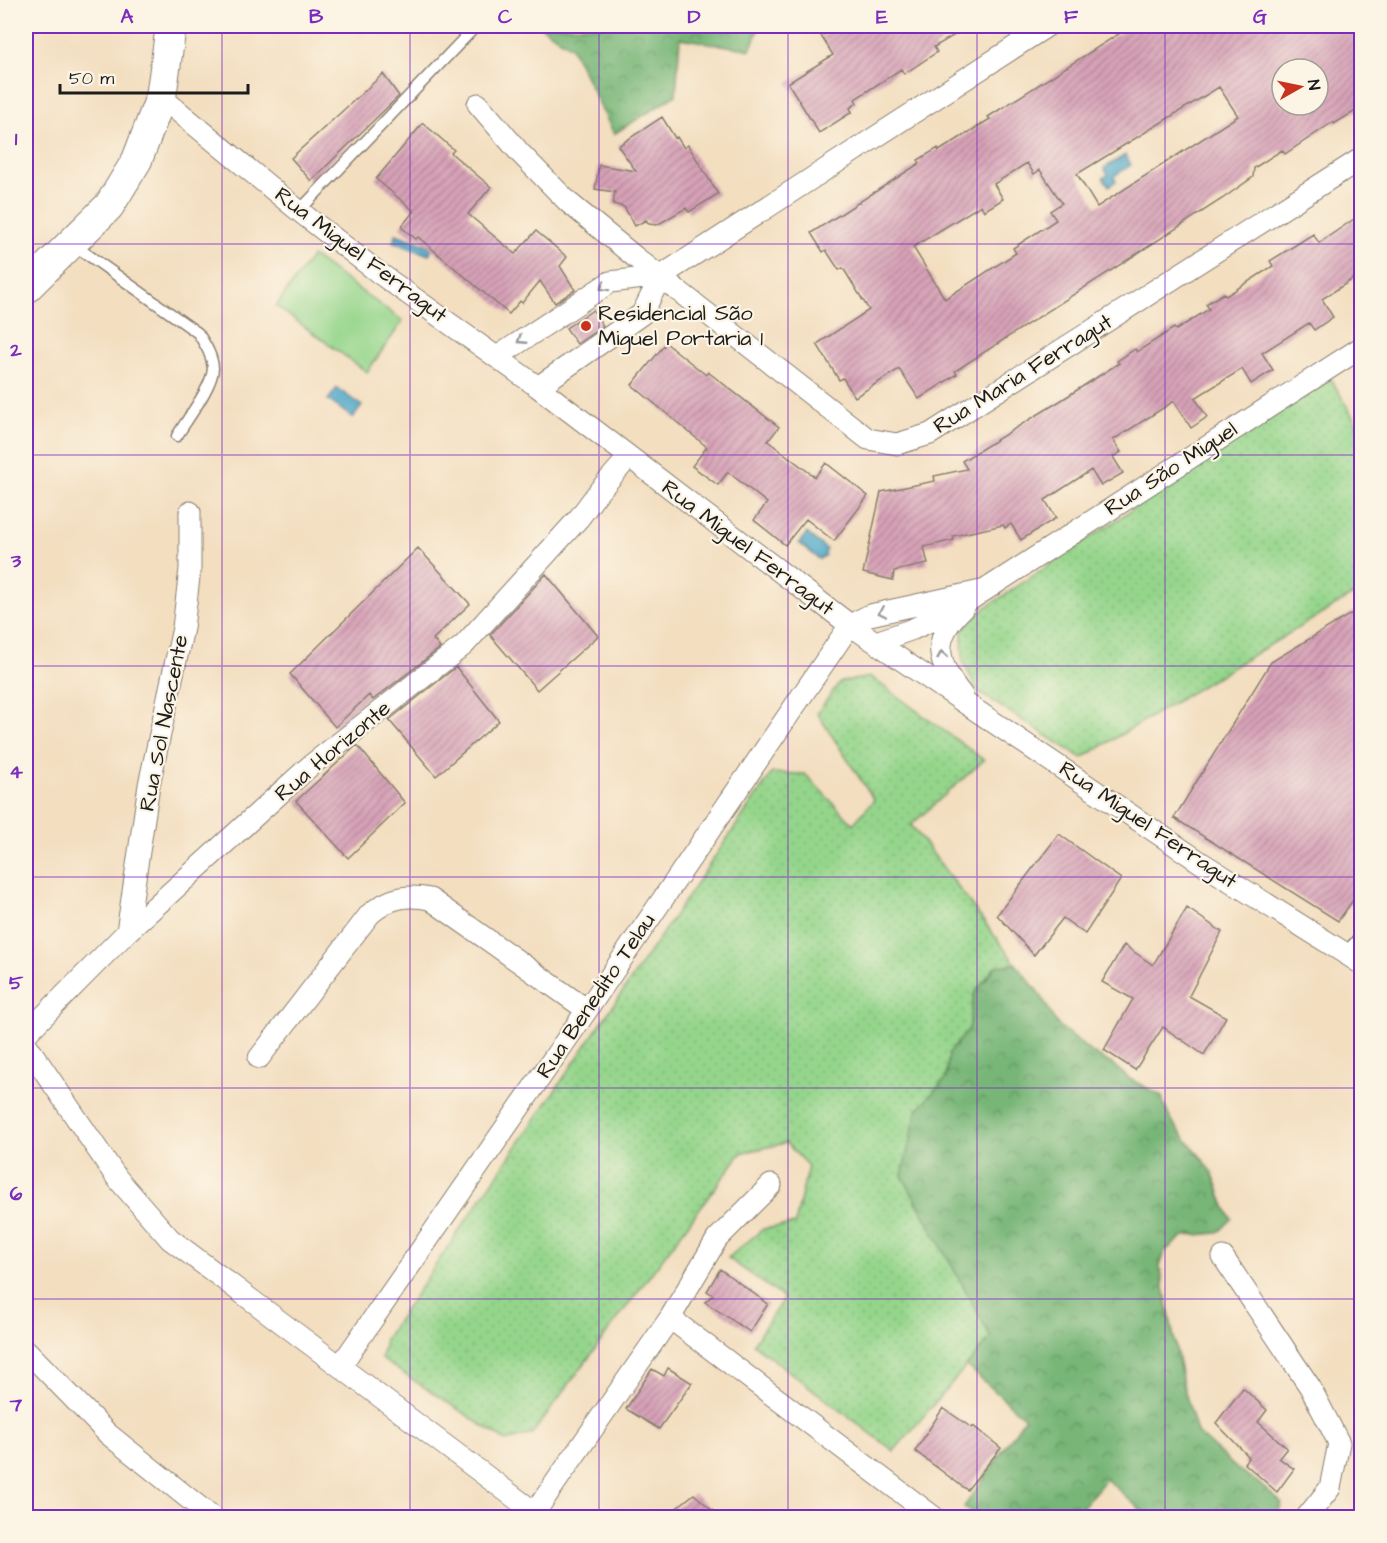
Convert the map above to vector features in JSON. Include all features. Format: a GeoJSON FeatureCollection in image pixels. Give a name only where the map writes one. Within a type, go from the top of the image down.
{"type":"FeatureCollection","features":[{"type":"Feature","properties":{"kind":"main road"},"geometry":{"type":"LineString","coordinates":[[26,288],[109,206],[138,160],[161,97],[171,26]]}},
{"type":"Feature","properties":{"kind":"street"},"geometry":{"type":"LineString","coordinates":[[497,357],[610,282],[661,276],[1047,26]]}},
{"type":"Feature","properties":{"kind":"street","name":"Rua Miguel Ferragut"},"geometry":{"type":"LineString","coordinates":[[161,97],[299,211],[379,273],[538,387],[850,625],[1200,862],[1353,958]]}},
{"type":"Feature","properties":{"kind":"street","name":"Rua Maria Ferragut"},"geometry":{"type":"LineString","coordinates":[[478,105],[520,153],[568,202],[634,258],[661,276],[868,439],[897,444],[930,434],[1362,158]]}},
{"type":"Feature","properties":{"kind":"street"},"geometry":{"type":"LineString","coordinates":[[538,387],[642,314],[661,276]]}},
{"type":"Feature","properties":{"kind":"street","name":"Rua São Miguel"},"geometry":{"type":"LineString","coordinates":[[876,642],[913,629],[954,610],[1362,347]]}},
{"type":"Feature","properties":{"kind":"street","name":"Rua Horizonte"},"geometry":{"type":"LineString","coordinates":[[26,1034],[127,932],[310,766],[464,645],[579,518],[629,457]]}},
{"type":"Feature","properties":{"kind":"street","name":"Rua Sol Nascente"},"geometry":{"type":"LineString","coordinates":[[127,932],[149,785],[183,628],[190,569],[190,512]]}},
{"type":"Feature","properties":{"kind":"street","name":"Rua São Miguel"},"geometry":{"type":"LineString","coordinates":[[850,625],[870,615],[981,591]]}},
{"type":"Feature","properties":{"kind":"street","name":"Rua São Miguel"},"geometry":{"type":"LineString","coordinates":[[970,705],[952,682],[941,660],[940,642],[948,624],[981,591]]}},
{"type":"Feature","properties":{"kind":"street","name":"Rua Benedito Telau"},"geometry":{"type":"LineString","coordinates":[[341,1365],[850,625]]}},
{"type":"Feature","properties":{"kind":"street"},"geometry":{"type":"LineString","coordinates":[[260,1058],[370,914],[382,904],[395,898],[412,895],[430,898],[587,1010]]}},
{"type":"Feature","properties":{"kind":"street"},"geometry":{"type":"LineString","coordinates":[[26,1044],[117,1178],[170,1239],[539,1515],[670,1318],[717,1239],[771,1185]]}},
{"type":"Feature","properties":{"kind":"street"},"geometry":{"type":"LineString","coordinates":[[1223,1257],[1310,1387],[1339,1443],[1329,1488],[1306,1518]]}},
{"type":"Feature","properties":{"kind":"street"},"geometry":{"type":"LineString","coordinates":[[670,1318],[935,1518]]}},
{"type":"Feature","properties":{"kind":"street"},"geometry":{"type":"LineString","coordinates":[[26,1350],[108,1434],[213,1518]]}},
{"type":"Feature","properties":{"kind":"lane"},"geometry":{"type":"LineString","coordinates":[[299,211],[476,26]]}},
{"type":"Feature","properties":{"kind":"lane"},"geometry":{"type":"LineString","coordinates":[[72,243],[198,333],[210,352],[213,369],[208,386],[177,436]]}},
{"type":"Feature","properties":{"kind":"lane"},"geometry":{"type":"LineString","coordinates":[[1353,958],[1362,935]]}},
{"type":"Feature","properties":{"kind":"green space"},"geometry":{"type":"Polygon","coordinates":[[[540,26],[760,26],[750,50],[680,38],[676,95],[614,134],[571,47],[540,26]]]}},
{"type":"Feature","properties":{"kind":"green space"},"geometry":{"type":"Polygon","coordinates":[[[312,256],[403,321],[367,372],[276,306],[312,256]]]}},
{"type":"Feature","properties":{"kind":"green space"},"geometry":{"type":"Polygon","coordinates":[[[1330,377],[1361,431],[1361,590],[1082,758],[978,692],[963,661],[962,631],[985,608],[1330,377]]]}},
{"type":"Feature","properties":{"kind":"green space"},"geometry":{"type":"Polygon","coordinates":[[[871,677],[984,760],[911,825],[1016,964],[902,1175],[991,1337],[894,1451],[753,1344],[784,1298],[728,1258],[763,1229],[795,1224],[808,1166],[786,1143],[741,1153],[532,1434],[506,1441],[381,1359],[385,1339],[772,773],[805,774],[853,824],[874,800],[817,713],[840,682],[871,677]]]}},
{"type":"Feature","properties":{"kind":"green space"},"geometry":{"type":"Polygon","coordinates":[[[1016,964],[1042,997],[1056,1023],[1092,1053],[1112,1064],[1130,1079],[1162,1096],[1176,1127],[1205,1162],[1214,1177],[1232,1219],[1218,1233],[1184,1236],[1165,1251],[1160,1267],[1184,1389],[1197,1432],[1236,1468],[1282,1503],[1277,1517],[1149,1517],[1106,1479],[1074,1517],[978,1517],[964,1507],[1025,1418],[967,1366],[991,1337],[902,1175],[917,1110],[946,1078],[949,1053],[969,1029],[974,994],[996,966],[1016,964]]]}},
{"type":"Feature","properties":{"kind":"water"},"geometry":{"type":"Polygon","coordinates":[[[1125,155],[1131,165],[1114,176],[1116,181],[1109,186],[1103,178],[1108,175],[1104,168],[1125,155]]]}},
{"type":"Feature","properties":{"kind":"water"},"geometry":{"type":"Polygon","coordinates":[[[396,234],[432,247],[429,255],[393,242],[396,234]]]}},
{"type":"Feature","properties":{"kind":"water"},"geometry":{"type":"Polygon","coordinates":[[[337,388],[362,406],[353,418],[328,400],[337,388]]]}},
{"type":"Feature","properties":{"kind":"water"},"geometry":{"type":"Polygon","coordinates":[[[807,533],[826,549],[825,556],[819,559],[799,543],[807,533]]]}},
{"type":"Feature","properties":{"kind":"building"},"geometry":{"type":"Polygon","coordinates":[[[837,26],[970,26],[934,47],[937,52],[904,74],[901,69],[855,99],[857,103],[850,108],[852,112],[819,133],[788,83],[833,55],[821,36],[837,26]]]}},
{"type":"Feature","properties":{"kind":"building"},"geometry":{"type":"Polygon","coordinates":[[[1131,26],[1362,26],[1362,107],[1334,124],[1333,122],[1285,154],[1282,150],[1254,168],[1253,177],[1222,199],[955,371],[957,374],[919,399],[899,369],[855,397],[843,378],[839,380],[817,344],[869,310],[843,268],[839,270],[826,250],[823,252],[811,233],[920,163],[918,160],[938,148],[939,151],[990,119],[988,117],[1131,26]],[[1219,87],[1077,174],[1097,207],[1238,116],[1219,87]],[[1027,163],[994,184],[1003,199],[984,211],[981,205],[913,247],[945,299],[1016,253],[1013,248],[1056,220],[1050,211],[1062,203],[1040,170],[1034,174],[1027,163]]]}},
{"type":"Feature","properties":{"kind":"building"},"geometry":{"type":"Polygon","coordinates":[[[383,74],[399,96],[311,181],[291,158],[383,74]]]}},
{"type":"Feature","properties":{"kind":"building"},"geometry":{"type":"Polygon","coordinates":[[[662,117],[684,148],[688,145],[718,194],[689,212],[686,208],[657,225],[649,224],[646,220],[635,226],[624,207],[613,204],[615,192],[595,189],[599,165],[636,171],[618,146],[662,117]]]}},
{"type":"Feature","properties":{"kind":"building"},"geometry":{"type":"Polygon","coordinates":[[[423,123],[454,150],[451,153],[491,187],[468,214],[515,254],[536,231],[567,257],[560,266],[575,290],[555,303],[540,281],[522,303],[520,301],[509,314],[418,237],[416,239],[401,227],[414,211],[376,179],[423,123]]]}},
{"type":"Feature","properties":{"kind":"building"},"geometry":{"type":"Polygon","coordinates":[[[1354,219],[1362,231],[1362,273],[1322,299],[1333,317],[1314,330],[1309,323],[1262,353],[1273,370],[1251,384],[1242,369],[1195,398],[1207,417],[1191,428],[1174,401],[1113,440],[1121,452],[1113,457],[1123,473],[1101,486],[1091,470],[1045,500],[1056,518],[1021,540],[1011,524],[1005,528],[1003,525],[953,536],[954,540],[924,547],[928,564],[894,571],[893,580],[863,573],[881,492],[935,481],[934,476],[967,469],[962,461],[1119,363],[1117,361],[1135,349],[1137,352],[1209,309],[1206,304],[1224,293],[1226,296],[1273,266],[1270,261],[1313,234],[1319,243],[1354,219]]]}},
{"type":"Feature","properties":{"kind":"building","name":"Residencial São Miguel Portaria 1"},"geometry":{"type":"Polygon","coordinates":[[[593,310],[603,326],[577,344],[566,328],[593,310]]]}},
{"type":"Feature","properties":{"kind":"building"},"geometry":{"type":"Polygon","coordinates":[[[666,343],[706,375],[708,372],[779,427],[768,441],[815,477],[826,463],[868,496],[834,541],[806,519],[785,545],[754,520],[767,503],[728,472],[718,485],[692,466],[707,447],[632,385],[666,343]]]}},
{"type":"Feature","properties":{"kind":"building"},"geometry":{"type":"Polygon","coordinates":[[[418,548],[470,604],[433,639],[440,648],[373,700],[369,695],[335,727],[290,674],[418,548]]]}},
{"type":"Feature","properties":{"kind":"building"},"geometry":{"type":"Polygon","coordinates":[[[546,574],[598,636],[537,690],[490,635],[546,574]]]}},
{"type":"Feature","properties":{"kind":"building"},"geometry":{"type":"Polygon","coordinates":[[[1362,607],[1362,888],[1338,921],[1174,818],[1271,662],[1362,607]]]}},
{"type":"Feature","properties":{"kind":"building"},"geometry":{"type":"Polygon","coordinates":[[[456,667],[499,721],[436,776],[389,720],[456,667]]]}},
{"type":"Feature","properties":{"kind":"building"},"geometry":{"type":"Polygon","coordinates":[[[357,745],[405,803],[348,858],[296,801],[357,745]]]}},
{"type":"Feature","properties":{"kind":"building"},"geometry":{"type":"Polygon","coordinates":[[[1059,834],[1121,879],[1085,934],[1063,918],[1034,955],[997,915],[1059,834]]]}},
{"type":"Feature","properties":{"kind":"building"},"geometry":{"type":"Polygon","coordinates":[[[1187,908],[1222,932],[1189,996],[1226,1017],[1204,1055],[1163,1027],[1135,1070],[1104,1050],[1133,999],[1102,982],[1124,945],[1153,965],[1187,908]]]}},
{"type":"Feature","properties":{"kind":"building"},"geometry":{"type":"Polygon","coordinates":[[[720,1269],[768,1304],[750,1332],[705,1302],[713,1295],[707,1291],[720,1269]]]}},
{"type":"Feature","properties":{"kind":"building"},"geometry":{"type":"Polygon","coordinates":[[[668,1368],[692,1383],[659,1429],[626,1409],[652,1369],[664,1376],[668,1368]]]}},
{"type":"Feature","properties":{"kind":"building"},"geometry":{"type":"Polygon","coordinates":[[[1243,1388],[1267,1410],[1258,1422],[1287,1448],[1279,1458],[1294,1469],[1277,1492],[1244,1463],[1249,1457],[1216,1423],[1243,1388]]]}},
{"type":"Feature","properties":{"kind":"building"},"geometry":{"type":"Polygon","coordinates":[[[943,1408],[972,1428],[973,1426],[1001,1448],[967,1490],[915,1451],[943,1408]]]}},
{"type":"Feature","properties":{"kind":"building"},"geometry":{"type":"Polygon","coordinates":[[[694,1494],[721,1518],[664,1518],[694,1494]]]}},
{"type":"Feature","properties":{"kind":"place","name":"Residencial São Miguel Portaria 1"},"geometry":{"type":"Point","coordinates":[586,326]}}]}
